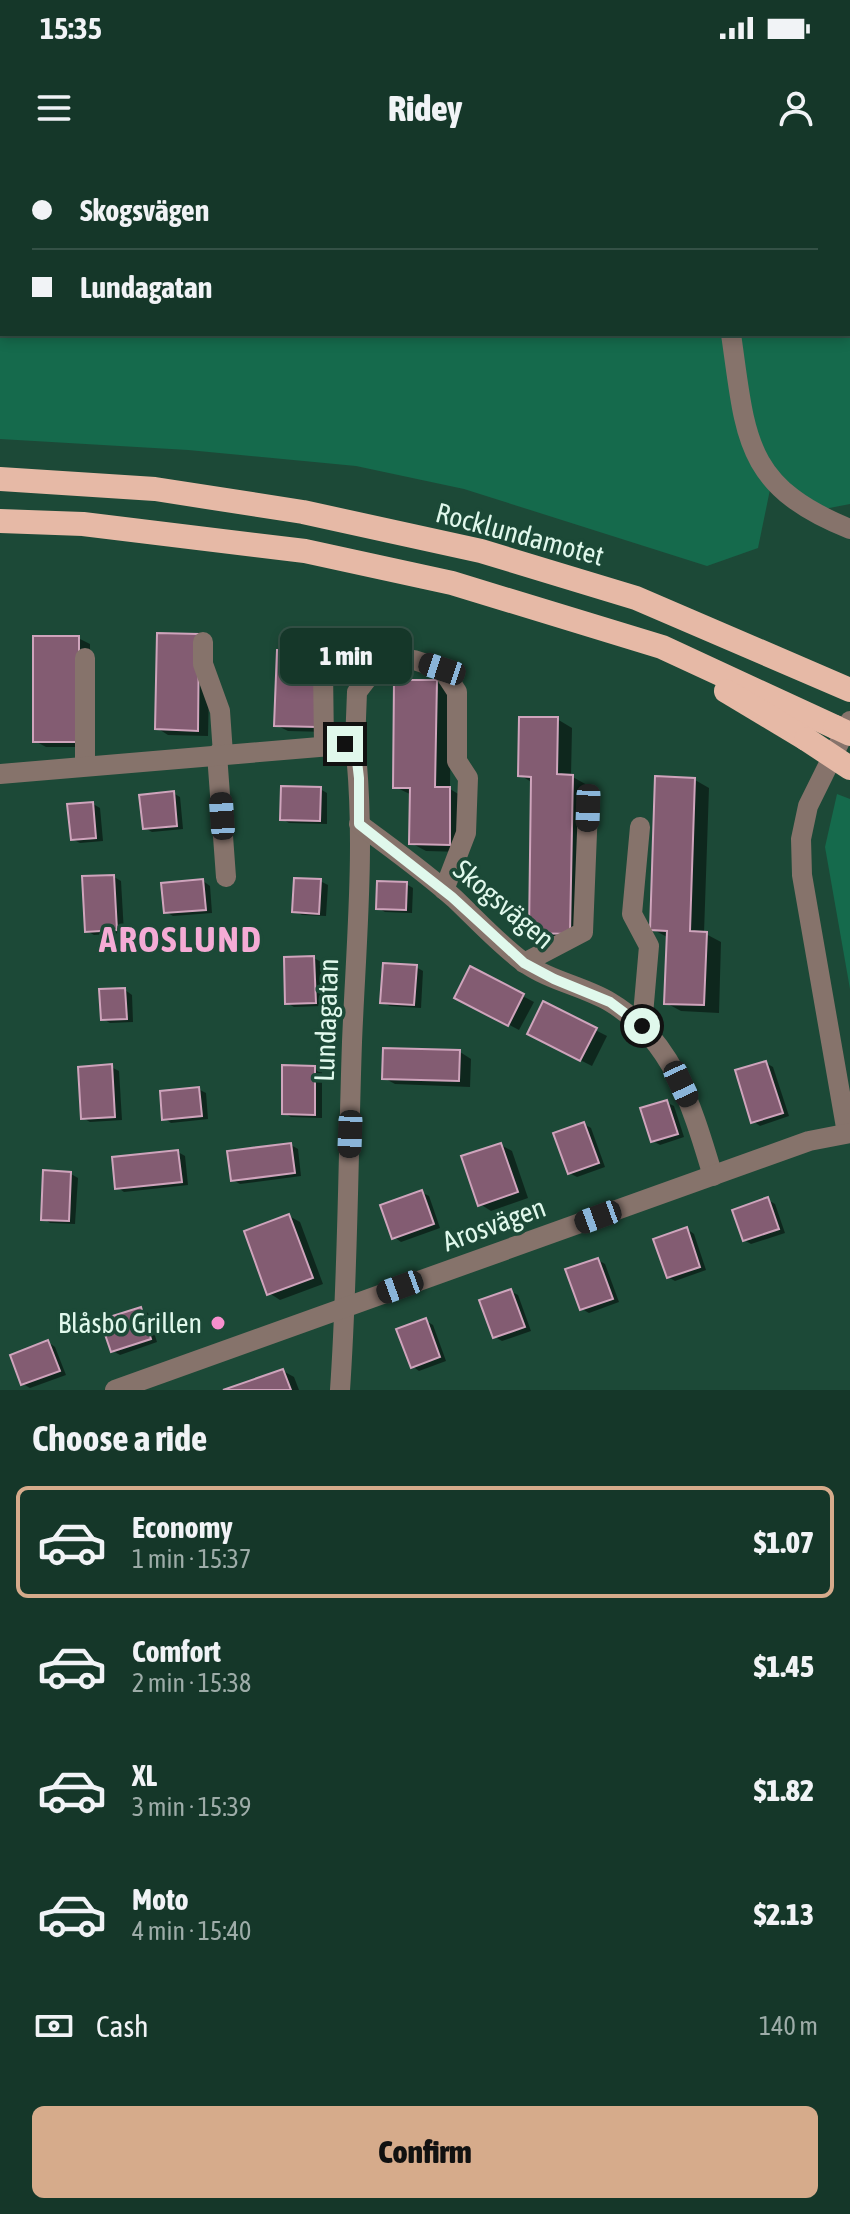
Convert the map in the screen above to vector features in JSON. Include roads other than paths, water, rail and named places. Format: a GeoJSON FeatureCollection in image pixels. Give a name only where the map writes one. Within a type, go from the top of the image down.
{"type":"FeatureCollection","features":[{"type":"Feature","properties":{"kind":"highway","name":"Rocklundamotet"},"geometry":{"type":"LineString","coordinates":[[0,479],[155,489],[303,512],[481,551],[636,598],[751,646],[843,678]]}},
{"type":"Feature","properties":{"kind":"highway"},"geometry":{"type":"LineString","coordinates":[[0,521],[83,524],[305,551],[452,583],[662,647],[730,694],[812,729],[850,734]]}},
{"type":"Feature","properties":{"kind":"highway"},"geometry":{"type":"LineString","coordinates":[[812,729],[850,768]]}},
{"type":"Feature","properties":{"kind":"street"},"geometry":{"type":"LineString","coordinates":[[731,336],[747,434],[765,471],[801,506],[850,529]]}},
{"type":"Feature","properties":{"kind":"street"},"geometry":{"type":"LineString","coordinates":[[203,642],[203,664],[220,711],[226,877]]}},
{"type":"Feature","properties":{"kind":"street"},"geometry":{"type":"LineString","coordinates":[[85,658],[85,766]]}},
{"type":"Feature","properties":{"kind":"street","name":"Lundagatan"},"geometry":{"type":"LineString","coordinates":[[340,1390],[346,1307],[359,824],[359,778],[350,744],[357,692],[385,664],[414,660],[442,669],[457,692],[457,761],[468,778],[466,833],[444,890]]}},
{"type":"Feature","properties":{"kind":"street"},"geometry":{"type":"LineString","coordinates":[[323,670],[324,746]]}},
{"type":"Feature","properties":{"kind":"street"},"geometry":{"type":"LineString","coordinates":[[849,1134],[802,875],[801,839],[808,806],[850,721]]}},
{"type":"Feature","properties":{"kind":"street"},"geometry":{"type":"LineString","coordinates":[[0,774],[350,744]]}},
{"type":"Feature","properties":{"kind":"street"},"geometry":{"type":"LineString","coordinates":[[524,963],[583,932],[588,808]]}},
{"type":"Feature","properties":{"kind":"street","name":"Skogsvägen"},"geometry":{"type":"LineString","coordinates":[[359,824],[444,890],[524,963],[610,1002],[642,1026],[671,1063],[691,1104],[713,1176]]}},
{"type":"Feature","properties":{"kind":"street"},"geometry":{"type":"LineString","coordinates":[[640,827],[632,914],[649,946],[642,1026]]}},
{"type":"Feature","properties":{"kind":"street","name":"Arosvägen"},"geometry":{"type":"LineString","coordinates":[[115,1390],[809,1141],[849,1134]]}},
{"type":"Feature","properties":{"kind":"place","name":"Blåsbo Grillen"},"geometry":{"type":"Point","coordinates":[218,1323]}},
{"type":"Feature","properties":{"kind":"district","name":"AROSLUND"},"geometry":{"type":"Point","coordinates":[181,939]}}]}
